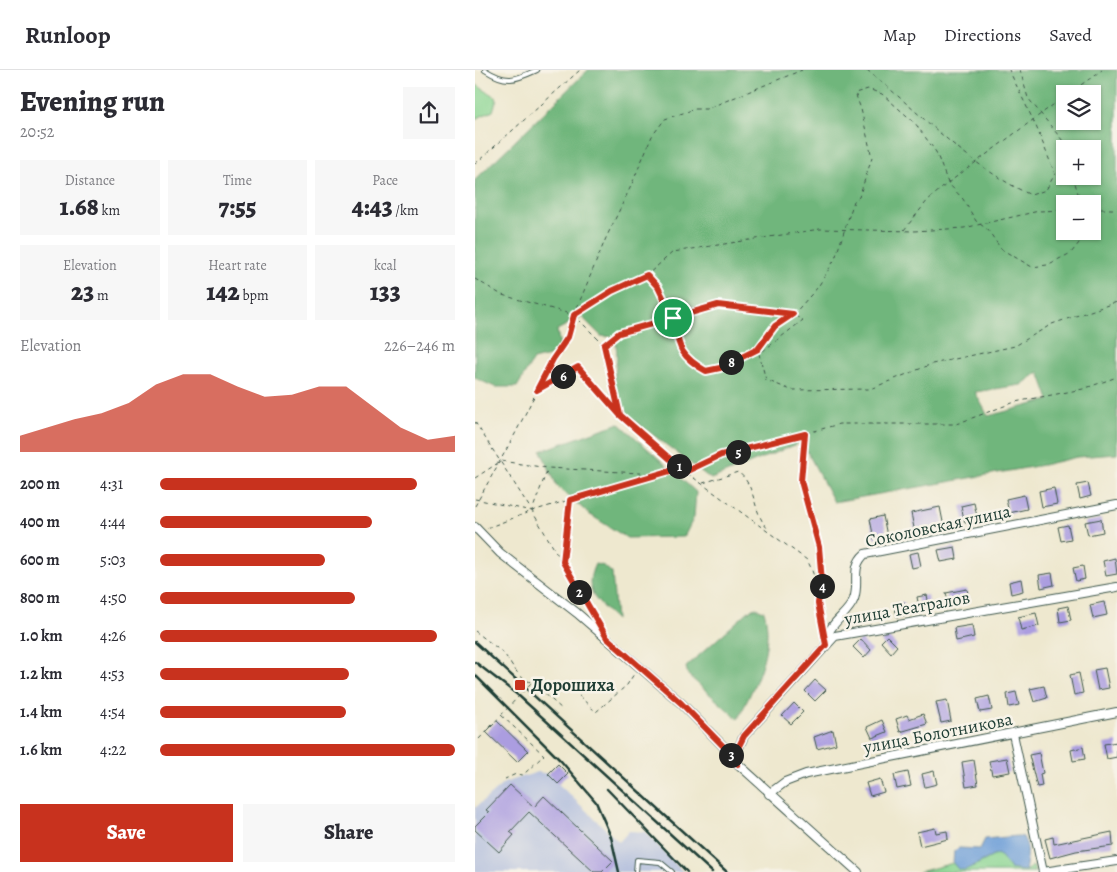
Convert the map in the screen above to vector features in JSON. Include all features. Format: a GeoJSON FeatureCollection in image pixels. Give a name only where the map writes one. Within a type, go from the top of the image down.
{"type":"FeatureCollection","features":[{"type":"Feature","properties":{"kind":"street","name":"Соколовская улица"},"geometry":{"type":"LineString","coordinates":[[826,642],[830,627],[854,600],[856,568],[860,559],[865,554],[1117,505]]}},
{"type":"Feature","properties":{"kind":"street"},"geometry":{"type":"LineString","coordinates":[[477,529],[500,553],[577,613],[681,703],[769,794],[858,872]]}},
{"type":"Feature","properties":{"kind":"street","name":"улица Театралов"},"geometry":{"type":"LineString","coordinates":[[738,764],[736,752],[744,736],[826,642],[835,636],[1117,587]]}},
{"type":"Feature","properties":{"kind":"street","name":"улица Болотникова"},"geometry":{"type":"LineString","coordinates":[[769,794],[785,782],[807,774],[1117,712]]}},
{"type":"Feature","properties":{"kind":"street"},"geometry":{"type":"LineString","coordinates":[[1013,734],[1043,872],[1117,861]]}},
{"type":"Feature","properties":{"kind":"lane"},"geometry":{"type":"LineString","coordinates":[[485,70],[495,76],[514,80],[537,70]]}},
{"type":"Feature","properties":{"kind":"lane"},"geometry":{"type":"LineString","coordinates":[[636,872],[637,860],[660,862],[672,872]]}},
{"type":"Feature","properties":{"kind":"path"},"geometry":{"type":"LineString","coordinates":[[475,164],[580,70]]}},
{"type":"Feature","properties":{"kind":"path"},"geometry":{"type":"LineString","coordinates":[[475,506],[501,461],[553,359],[568,337],[574,315],[606,238],[652,136],[665,119],[695,109],[706,109],[802,70]]}},
{"type":"Feature","properties":{"kind":"path"},"geometry":{"type":"LineString","coordinates":[[867,70],[952,144],[1010,185],[1031,195],[1046,190],[1055,174],[1009,70]]}},
{"type":"Feature","properties":{"kind":"path"},"geometry":{"type":"LineString","coordinates":[[1020,70],[1028,98],[1062,140]]}},
{"type":"Feature","properties":{"kind":"path"},"geometry":{"type":"LineString","coordinates":[[1081,85],[1102,70]]}},
{"type":"Feature","properties":{"kind":"path"},"geometry":{"type":"LineString","coordinates":[[647,275],[658,287],[673,318],[677,345],[693,364],[706,371],[720,368],[758,349],[775,326],[793,314],[818,287],[835,259],[845,227],[872,158],[861,109],[855,93],[868,89],[882,94],[915,123],[936,152],[948,183],[963,199],[976,221],[988,230],[1001,249],[1033,267],[1047,265],[1071,253],[1080,240]]}},
{"type":"Feature","properties":{"kind":"path"},"geometry":{"type":"LineString","coordinates":[[903,230],[929,200],[948,183],[1056,102]]}},
{"type":"Feature","properties":{"kind":"path"},"geometry":{"type":"LineString","coordinates":[[1101,209],[1117,209]]}},
{"type":"Feature","properties":{"kind":"path"},"geometry":{"type":"LineString","coordinates":[[574,315],[612,291],[647,275],[673,252],[757,237],[845,227],[903,230],[964,228],[1039,211],[1056,210]]}},
{"type":"Feature","properties":{"kind":"path"},"geometry":{"type":"LineString","coordinates":[[475,279],[502,295],[574,315],[604,345],[620,415]]}},
{"type":"Feature","properties":{"kind":"path"},"geometry":{"type":"LineString","coordinates":[[604,345],[619,333],[718,305],[793,314],[803,320],[759,354],[766,380],[791,390],[870,389],[931,364],[1015,346],[1052,324],[1117,302]]}},
{"type":"Feature","properties":{"kind":"path"},"geometry":{"type":"LineString","coordinates":[[537,390],[578,367],[620,415],[685,472],[807,560],[816,576],[818,603],[826,642]]}},
{"type":"Feature","properties":{"kind":"path"},"geometry":{"type":"LineString","coordinates":[[477,529],[658,474],[673,470],[685,472],[721,455],[839,424],[956,424],[1015,402],[1083,389],[1117,377]]}},
{"type":"Feature","properties":{"kind":"path"},"geometry":{"type":"LineString","coordinates":[[475,422],[532,511],[594,617]]}},
{"type":"Feature","properties":{"kind":"path"},"geometry":{"type":"LineString","coordinates":[[805,434],[801,481],[819,547],[822,582],[818,603]]}},
{"type":"Feature","properties":{"kind":"path"},"geometry":{"type":"LineString","coordinates":[[475,478],[501,461],[548,468],[658,474]]}},
{"type":"Feature","properties":{"kind":"path"},"geometry":{"type":"LineString","coordinates":[[532,511],[548,468]]}},
{"type":"Feature","properties":{"kind":"path"},"geometry":{"type":"LineString","coordinates":[[703,484],[738,472],[746,478],[751,486],[762,523],[770,532]]}},
{"type":"Feature","properties":{"kind":"path"},"geometry":{"type":"LineString","coordinates":[[475,499],[532,511]]}},
{"type":"Feature","properties":{"kind":"path"},"geometry":{"type":"LineString","coordinates":[[563,562],[570,500]]}},
{"type":"Feature","properties":{"kind":"path"},"geometry":{"type":"LineString","coordinates":[[475,631],[504,655],[513,668],[528,682],[532,682],[563,710]]}},
{"type":"Feature","properties":{"kind":"path"},"geometry":{"type":"LineString","coordinates":[[551,700],[557,693],[575,692],[596,712],[627,685],[635,673]]}},
{"type":"Feature","properties":{"kind":"path"},"geometry":{"type":"LineString","coordinates":[[479,739],[532,682]]}},
{"type":"Feature","properties":{"kind":"path"},"geometry":{"type":"LineString","coordinates":[[501,715],[544,755],[523,775],[516,774],[505,778]]}},
{"type":"Feature","properties":{"kind":"shaded area"},"geometry":{"type":"Polygon","coordinates":[[[538,772],[548,774],[619,842],[629,831],[645,832],[683,872],[475,872],[475,808],[504,783],[538,772]]]}},
{"type":"Feature","properties":{"kind":"green space"},"geometry":{"type":"Polygon","coordinates":[[[588,70],[1117,70],[1117,454],[1077,457],[1043,465],[834,502],[802,442],[711,479],[609,401],[617,361],[614,337],[601,336],[582,317],[557,330],[560,347],[553,355],[533,360],[517,387],[495,387],[475,378],[475,180],[588,70]],[[1039,372],[1021,385],[975,392],[988,416],[1049,400],[1039,372]]]}},
{"type":"Feature","properties":{"kind":"green space"},"geometry":{"type":"Polygon","coordinates":[[[475,84],[497,98],[493,111],[475,119],[475,84]]]}},
{"type":"Feature","properties":{"kind":"green space"},"geometry":{"type":"Polygon","coordinates":[[[619,423],[696,492],[694,517],[684,537],[627,538],[589,514],[557,486],[541,451],[619,423]]]}},
{"type":"Feature","properties":{"kind":"green space"},"geometry":{"type":"Polygon","coordinates":[[[595,564],[604,566],[612,573],[616,620],[593,595],[590,582],[595,564]]]}},
{"type":"Feature","properties":{"kind":"green space"},"geometry":{"type":"Polygon","coordinates":[[[756,608],[764,611],[767,625],[765,653],[756,681],[738,719],[688,675],[686,667],[750,610],[756,608]]]}},
{"type":"Feature","properties":{"kind":"green space"},"geometry":{"type":"Polygon","coordinates":[[[997,854],[1002,856],[1010,869],[1025,871],[1033,866],[1035,872],[919,872],[953,863],[958,869],[974,866],[997,854]]]}},
{"type":"Feature","properties":{"kind":"water"},"geometry":{"type":"Polygon","coordinates":[[[1023,837],[1027,845],[1025,871],[1010,869],[1002,857],[997,854],[965,870],[958,869],[953,863],[954,851],[959,848],[980,849],[985,839],[1023,837]]]}},
{"type":"Feature","properties":{"kind":"building"},"geometry":{"type":"Polygon","coordinates":[[[1088,483],[1091,496],[1080,499],[1077,485],[1088,483]]]}},
{"type":"Feature","properties":{"kind":"building"},"geometry":{"type":"Polygon","coordinates":[[[1054,488],[1057,504],[1042,507],[1039,491],[1054,488]]]}},
{"type":"Feature","properties":{"kind":"building"},"geometry":{"type":"Polygon","coordinates":[[[1024,495],[1027,509],[1009,513],[1006,499],[1024,495]]]}},
{"type":"Feature","properties":{"kind":"building"},"geometry":{"type":"Polygon","coordinates":[[[974,503],[978,521],[965,523],[961,506],[974,503]]]}},
{"type":"Feature","properties":{"kind":"building"},"geometry":{"type":"Polygon","coordinates":[[[940,507],[944,527],[915,533],[911,513],[940,507]]]}},
{"type":"Feature","properties":{"kind":"building"},"geometry":{"type":"Polygon","coordinates":[[[883,516],[887,536],[874,539],[870,519],[883,516]]]}},
{"type":"Feature","properties":{"kind":"building"},"geometry":{"type":"Polygon","coordinates":[[[1101,519],[1103,532],[1088,535],[1085,522],[1101,519]]]}},
{"type":"Feature","properties":{"kind":"building"},"geometry":{"type":"Polygon","coordinates":[[[1068,525],[1071,539],[1061,541],[1058,527],[1068,525]]]}},
{"type":"Feature","properties":{"kind":"building"},"geometry":{"type":"Polygon","coordinates":[[[955,547],[957,559],[941,562],[938,550],[955,547]]]}},
{"type":"Feature","properties":{"kind":"building"},"geometry":{"type":"Polygon","coordinates":[[[918,552],[921,566],[912,568],[909,554],[918,552]]]}},
{"type":"Feature","properties":{"kind":"building"},"geometry":{"type":"Polygon","coordinates":[[[1115,558],[1117,574],[1106,576],[1103,561],[1115,558]]]}},
{"type":"Feature","properties":{"kind":"building"},"geometry":{"type":"Polygon","coordinates":[[[1083,566],[1085,579],[1076,581],[1073,568],[1083,566]]]}},
{"type":"Feature","properties":{"kind":"building"},"geometry":{"type":"Polygon","coordinates":[[[1052,573],[1054,585],[1041,588],[1039,575],[1052,573]]]}},
{"type":"Feature","properties":{"kind":"building"},"geometry":{"type":"Polygon","coordinates":[[[1021,579],[1023,591],[1011,594],[1009,582],[1021,579]]]}},
{"type":"Feature","properties":{"kind":"building"},"geometry":{"type":"Polygon","coordinates":[[[967,589],[969,601],[949,605],[946,593],[967,589]]]}},
{"type":"Feature","properties":{"kind":"building"},"geometry":{"type":"Polygon","coordinates":[[[927,595],[930,610],[920,612],[917,597],[927,595]]]}},
{"type":"Feature","properties":{"kind":"building"},"geometry":{"type":"Polygon","coordinates":[[[904,602],[907,615],[897,617],[894,603],[904,602]]]}},
{"type":"Feature","properties":{"kind":"building"},"geometry":{"type":"Polygon","coordinates":[[[1104,602],[1107,615],[1093,618],[1090,605],[1104,602]]]}},
{"type":"Feature","properties":{"kind":"building"},"geometry":{"type":"Polygon","coordinates":[[[1068,606],[1071,620],[1060,622],[1058,608],[1068,606]]]}},
{"type":"Feature","properties":{"kind":"building"},"geometry":{"type":"Polygon","coordinates":[[[1036,613],[1039,626],[1021,630],[1018,617],[1036,613]]]}},
{"type":"Feature","properties":{"kind":"building"},"geometry":{"type":"Polygon","coordinates":[[[972,625],[974,637],[956,641],[954,628],[972,625]]]}},
{"type":"Feature","properties":{"kind":"building"},"geometry":{"type":"Polygon","coordinates":[[[887,636],[897,646],[891,653],[881,642],[887,636]]]}},
{"type":"Feature","properties":{"kind":"building"},"geometry":{"type":"Polygon","coordinates":[[[861,639],[871,650],[864,658],[853,647],[861,639]]]}},
{"type":"Feature","properties":{"kind":"building"},"geometry":{"type":"Polygon","coordinates":[[[1105,668],[1109,688],[1098,690],[1094,670],[1105,668]]]}},
{"type":"Feature","properties":{"kind":"building"},"geometry":{"type":"Polygon","coordinates":[[[1079,673],[1083,693],[1074,695],[1070,675],[1079,673]]]}},
{"type":"Feature","properties":{"kind":"building"},"geometry":{"type":"Polygon","coordinates":[[[815,680],[826,690],[815,701],[805,691],[815,680]]]}},
{"type":"Feature","properties":{"kind":"building"},"geometry":{"type":"Polygon","coordinates":[[[1044,686],[1047,698],[1034,702],[1030,689],[1044,686]]]}},
{"type":"Feature","properties":{"kind":"building"},"geometry":{"type":"Polygon","coordinates":[[[1016,692],[1019,705],[1009,707],[1007,694],[1016,692]]]}},
{"type":"Feature","properties":{"kind":"building"},"geometry":{"type":"Polygon","coordinates":[[[989,696],[992,710],[980,712],[977,699],[989,696]]]}},
{"type":"Feature","properties":{"kind":"building"},"geometry":{"type":"Polygon","coordinates":[[[947,700],[951,721],[941,723],[936,702],[947,700]]]}},
{"type":"Feature","properties":{"kind":"building"},"geometry":{"type":"Polygon","coordinates":[[[794,703],[803,712],[791,724],[782,716],[794,703]]]}},
{"type":"Feature","properties":{"kind":"building"},"geometry":{"type":"Polygon","coordinates":[[[923,714],[927,724],[900,732],[896,719],[907,715],[909,719],[923,714]]]}},
{"type":"Feature","properties":{"kind":"building"},"geometry":{"type":"Polygon","coordinates":[[[882,720],[887,732],[872,738],[867,727],[882,720]]]}},
{"type":"Feature","properties":{"kind":"building"},"geometry":{"type":"Polygon","coordinates":[[[497,721],[528,751],[517,762],[486,732],[497,721]]]}},
{"type":"Feature","properties":{"kind":"building"},"geometry":{"type":"Polygon","coordinates":[[[833,730],[836,744],[817,749],[814,737],[833,730]]]}},
{"type":"Feature","properties":{"kind":"building"},"geometry":{"type":"Polygon","coordinates":[[[1117,742],[1117,757],[1107,759],[1104,744],[1117,742]]]}},
{"type":"Feature","properties":{"kind":"building"},"geometry":{"type":"Polygon","coordinates":[[[1083,747],[1085,759],[1073,761],[1071,750],[1083,747]]]}},
{"type":"Feature","properties":{"kind":"building"},"geometry":{"type":"Polygon","coordinates":[[[1039,753],[1043,773],[1040,774],[1042,786],[1037,787],[1029,755],[1039,753]]]}},
{"type":"Feature","properties":{"kind":"building"},"geometry":{"type":"Polygon","coordinates":[[[1007,758],[1010,772],[992,775],[989,761],[1007,758]]]}},
{"type":"Feature","properties":{"kind":"building"},"geometry":{"type":"Polygon","coordinates":[[[974,760],[978,785],[966,787],[962,762],[974,760]]]}},
{"type":"Feature","properties":{"kind":"building"},"geometry":{"type":"Polygon","coordinates":[[[558,764],[568,774],[558,784],[548,774],[558,764]]]}},
{"type":"Feature","properties":{"kind":"building"},"geometry":{"type":"Polygon","coordinates":[[[934,771],[937,784],[925,787],[922,774],[934,771]]]}},
{"type":"Feature","properties":{"kind":"building"},"geometry":{"type":"Polygon","coordinates":[[[908,772],[911,786],[897,789],[894,775],[908,772]]]}},
{"type":"Feature","properties":{"kind":"building"},"geometry":{"type":"Polygon","coordinates":[[[880,779],[884,792],[870,796],[866,783],[880,779]]]}},
{"type":"Feature","properties":{"kind":"building"},"geometry":{"type":"Polygon","coordinates":[[[510,785],[534,807],[544,796],[613,861],[602,872],[594,872],[529,812],[510,832],[514,835],[499,852],[475,830],[475,826],[489,812],[486,810],[510,785]]]}},
{"type":"Feature","properties":{"kind":"building"},"geometry":{"type":"Polygon","coordinates":[[[935,828],[936,833],[947,831],[948,839],[920,846],[917,832],[935,828]]]}},
{"type":"Feature","properties":{"kind":"building"},"geometry":{"type":"Polygon","coordinates":[[[1112,832],[1113,846],[1076,851],[1050,858],[1045,839],[1053,837],[1054,844],[1112,832]]]}},
{"type":"Feature","properties":{"kind":"railway"},"geometry":{"type":"LineString","coordinates":[[475,642],[727,872]]}},
{"type":"Feature","properties":{"kind":"railway"},"geometry":{"type":"LineString","coordinates":[[475,662],[519,696],[712,872]]}},
{"type":"Feature","properties":{"kind":"railway"},"geometry":{"type":"LineString","coordinates":[[475,675],[561,761],[596,802],[611,837],[619,872]]}},
{"type":"Feature","properties":{"kind":"railway"},"geometry":{"type":"LineString","coordinates":[[607,789],[687,872]]}},
{"type":"Feature","properties":{"kind":"place","name":"Дорошиха"},"geometry":{"type":"Point","coordinates":[520,685]}},
{"type":"Feature","properties":{"kind":"route"},"geometry":{"type":"LineString","coordinates":[[673,318],[619,333],[604,345],[620,415],[685,472],[673,470],[570,500],[563,562],[589,610],[607,638],[681,703],[713,735],[738,764],[736,752],[744,736],[826,645],[818,603],[822,582],[819,547],[801,481],[805,434],[721,455],[685,472],[653,443],[620,415],[578,367],[537,390],[553,359],[568,337],[574,315],[612,291],[647,275],[658,287],[673,318],[718,305],[793,314],[775,326],[758,349],[720,368],[706,371],[693,364],[677,345],[673,318]]}}]}
